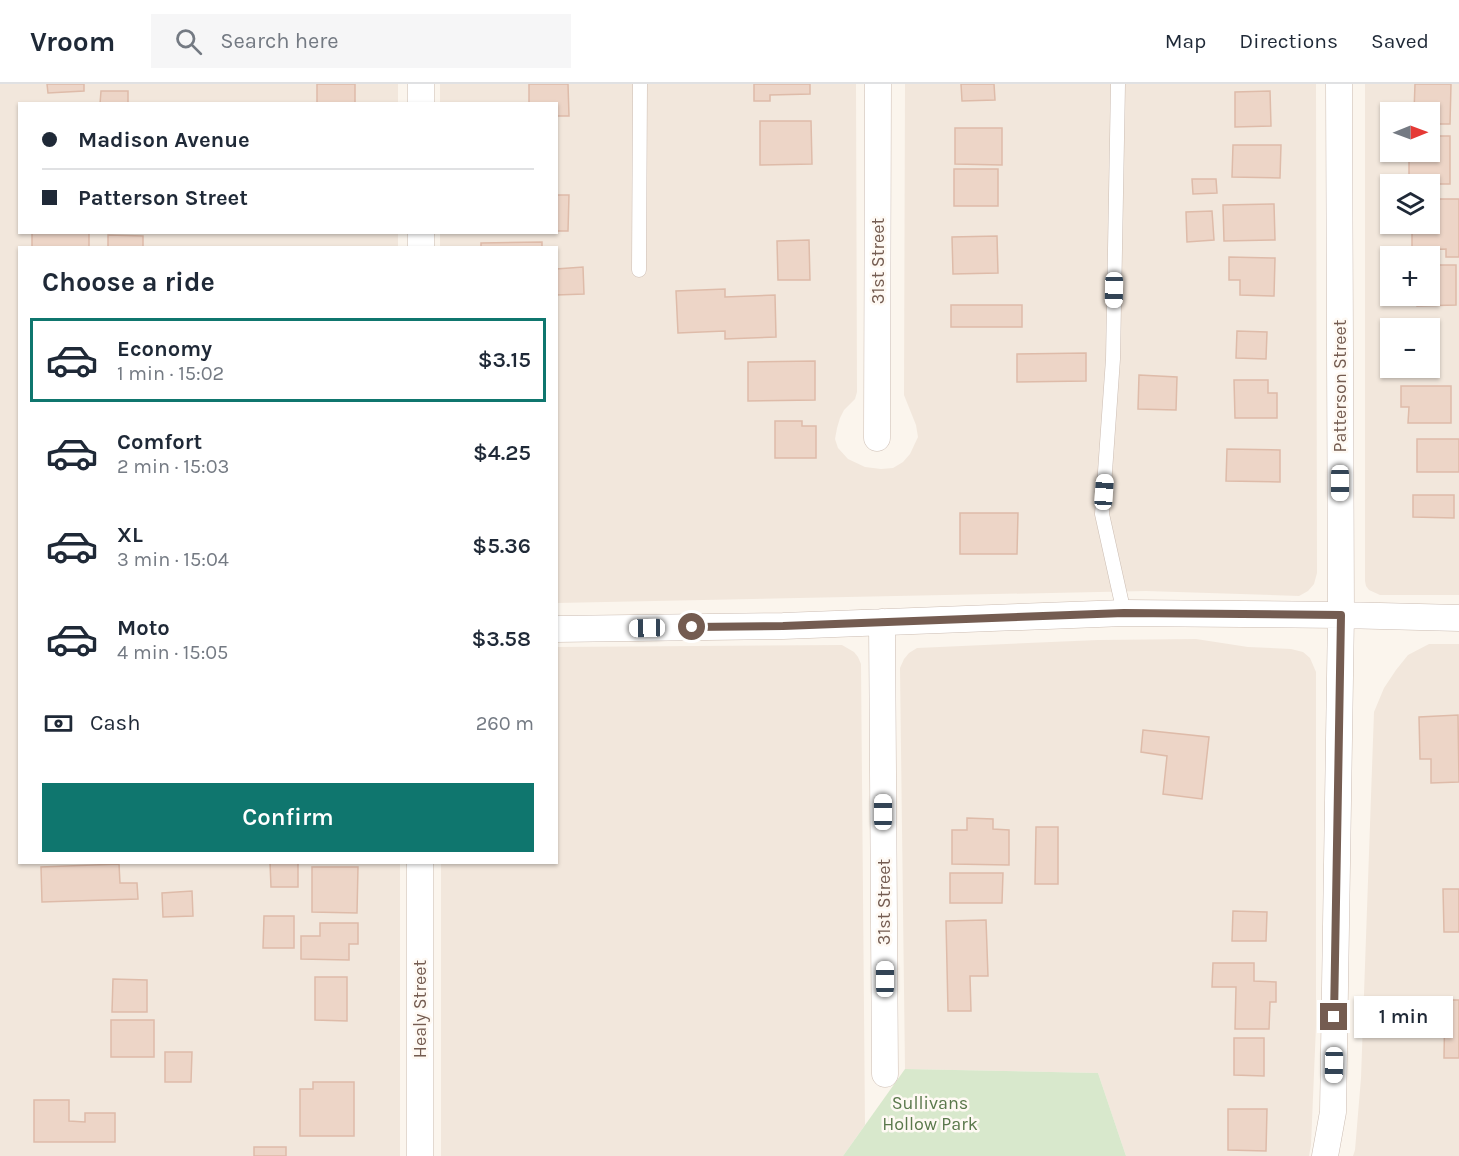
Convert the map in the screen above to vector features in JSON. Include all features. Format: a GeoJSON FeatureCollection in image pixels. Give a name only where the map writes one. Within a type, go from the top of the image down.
{"type":"FeatureCollection","features":[{"type":"Feature","properties":{"kind":"street"},"geometry":{"type":"LineString","coordinates":[[421,84],[421,102]]}},
{"type":"Feature","properties":{"kind":"street","name":"31st Street"},"geometry":{"type":"LineString","coordinates":[[878,84],[878,438]]}},
{"type":"Feature","properties":{"kind":"street","name":"Patterson Street"},"geometry":{"type":"LineString","coordinates":[[1325,1156],[1333,1112],[1341,615],[1339,84]]}},
{"type":"Feature","properties":{"kind":"street"},"geometry":{"type":"LineString","coordinates":[[558,629],[783,626],[1124,613],[1459,618]]}},
{"type":"Feature","properties":{"kind":"street","name":"31st Street"},"geometry":{"type":"LineString","coordinates":[[882,622],[885,1074]]}},
{"type":"Feature","properties":{"kind":"street","name":"Healy Street"},"geometry":{"type":"LineString","coordinates":[[420,864],[420,1156]]}},
{"type":"Feature","properties":{"kind":"lane"},"geometry":{"type":"LineString","coordinates":[[639,270],[640,84]]}},
{"type":"Feature","properties":{"kind":"lane"},"geometry":{"type":"LineString","coordinates":[[1118,84],[1113,359],[1102,514],[1124,613]]}},
{"type":"Feature","properties":{"kind":"shaded area"},"geometry":{"type":"Polygon","coordinates":[[[0,84],[398,84],[398,102],[18,102],[18,234],[398,234],[398,246],[18,246],[18,864],[400,864],[400,1156],[0,1156],[0,84]]]}},
{"type":"Feature","properties":{"kind":"shaded area"},"geometry":{"type":"Polygon","coordinates":[[[440,84],[856,84],[857,392],[855,399],[844,410],[840,418],[835,439],[838,448],[848,459],[865,467],[881,469],[893,468],[903,462],[910,454],[918,437],[916,425],[904,395],[905,84],[1316,84],[1317,573],[1314,584],[1299,596],[1146,591],[558,603],[558,246],[440,246],[440,234],[558,234],[558,102],[440,102],[440,84]]]}},
{"type":"Feature","properties":{"kind":"shaded area"},"geometry":{"type":"Polygon","coordinates":[[[1365,84],[1459,84],[1459,595],[1380,595],[1366,586],[1365,84]]]}},
{"type":"Feature","properties":{"kind":"shaded area"},"geometry":{"type":"Polygon","coordinates":[[[1196,639],[1303,652],[1310,658],[1316,672],[1316,1026],[1309,1156],[1126,1156],[1098,1073],[905,1069],[900,668],[904,659],[917,648],[1098,640],[1196,639]]]}},
{"type":"Feature","properties":{"kind":"shaded area"},"geometry":{"type":"Polygon","coordinates":[[[1429,644],[1459,644],[1459,1156],[1353,1156],[1361,1078],[1374,712],[1384,688],[1408,655],[1429,644]]]}},
{"type":"Feature","properties":{"kind":"shaded area"},"geometry":{"type":"Polygon","coordinates":[[[842,645],[858,657],[861,664],[865,1125],[843,1156],[441,1156],[441,864],[558,864],[558,647],[842,645]]]}},
{"type":"Feature","properties":{"kind":"green space","name":"Sullivans Hollow Park"},"geometry":{"type":"Polygon","coordinates":[[[905,1069],[1098,1073],[1126,1156],[843,1156],[905,1069]]]}},
{"type":"Feature","properties":{"kind":"building"},"geometry":{"type":"Polygon","coordinates":[[[47,84],[84,84],[84,91],[48,93],[47,84]]]}},
{"type":"Feature","properties":{"kind":"building"},"geometry":{"type":"Polygon","coordinates":[[[317,84],[355,84],[355,102],[317,102],[317,84]]]}},
{"type":"Feature","properties":{"kind":"building"},"geometry":{"type":"Polygon","coordinates":[[[529,84],[568,84],[569,116],[558,116],[558,102],[529,102],[529,84]]]}},
{"type":"Feature","properties":{"kind":"building"},"geometry":{"type":"Polygon","coordinates":[[[754,84],[810,84],[810,94],[770,95],[770,101],[754,101],[754,84]]]}},
{"type":"Feature","properties":{"kind":"building"},"geometry":{"type":"Polygon","coordinates":[[[961,84],[994,84],[995,100],[962,101],[961,84]]]}},
{"type":"Feature","properties":{"kind":"building"},"geometry":{"type":"Polygon","coordinates":[[[1415,84],[1451,84],[1450,124],[1440,124],[1440,102],[1414,102],[1415,84]]]}},
{"type":"Feature","properties":{"kind":"building"},"geometry":{"type":"Polygon","coordinates":[[[101,91],[128,91],[128,102],[100,102],[101,91]]]}},
{"type":"Feature","properties":{"kind":"building"},"geometry":{"type":"Polygon","coordinates":[[[1270,91],[1271,126],[1235,127],[1235,92],[1270,91]]]}},
{"type":"Feature","properties":{"kind":"building"},"geometry":{"type":"Polygon","coordinates":[[[760,121],[811,121],[812,164],[760,165],[760,121]]]}},
{"type":"Feature","properties":{"kind":"building"},"geometry":{"type":"Polygon","coordinates":[[[955,128],[1002,128],[1002,165],[955,164],[955,128]]]}},
{"type":"Feature","properties":{"kind":"building"},"geometry":{"type":"Polygon","coordinates":[[[1440,136],[1450,136],[1450,184],[1440,184],[1440,174],[1409,174],[1409,162],[1440,162],[1440,136]]]}},
{"type":"Feature","properties":{"kind":"building"},"geometry":{"type":"Polygon","coordinates":[[[1233,145],[1281,145],[1280,178],[1232,177],[1233,145]]]}},
{"type":"Feature","properties":{"kind":"building"},"geometry":{"type":"Polygon","coordinates":[[[954,169],[998,169],[998,206],[954,206],[954,169]]]}},
{"type":"Feature","properties":{"kind":"building"},"geometry":{"type":"Polygon","coordinates":[[[1192,179],[1216,179],[1217,193],[1193,194],[1192,179]]]}},
{"type":"Feature","properties":{"kind":"building"},"geometry":{"type":"Polygon","coordinates":[[[558,195],[569,195],[568,231],[558,231],[558,195]]]}},
{"type":"Feature","properties":{"kind":"building"},"geometry":{"type":"Polygon","coordinates":[[[1440,199],[1459,199],[1459,257],[1446,257],[1446,249],[1440,249],[1440,246],[1412,246],[1412,234],[1440,234],[1440,199]]]}},
{"type":"Feature","properties":{"kind":"building"},"geometry":{"type":"Polygon","coordinates":[[[1274,204],[1275,240],[1224,241],[1223,205],[1274,204]]]}},
{"type":"Feature","properties":{"kind":"building"},"geometry":{"type":"Polygon","coordinates":[[[1212,211],[1214,240],[1187,242],[1186,212],[1212,211]]]}},
{"type":"Feature","properties":{"kind":"building"},"geometry":{"type":"Polygon","coordinates":[[[32,234],[89,234],[89,246],[32,246],[32,234]]]}},
{"type":"Feature","properties":{"kind":"building"},"geometry":{"type":"Polygon","coordinates":[[[108,235],[143,236],[143,246],[108,246],[108,235]]]}},
{"type":"Feature","properties":{"kind":"building"},"geometry":{"type":"Polygon","coordinates":[[[997,236],[998,273],[953,274],[952,237],[997,236]]]}},
{"type":"Feature","properties":{"kind":"building"},"geometry":{"type":"Polygon","coordinates":[[[809,240],[810,280],[778,280],[777,241],[809,240]]]}},
{"type":"Feature","properties":{"kind":"building"},"geometry":{"type":"Polygon","coordinates":[[[542,242],[542,246],[481,246],[481,243],[542,242]]]}},
{"type":"Feature","properties":{"kind":"building"},"geometry":{"type":"Polygon","coordinates":[[[1229,257],[1275,258],[1274,296],[1240,295],[1240,280],[1229,280],[1229,257]]]}},
{"type":"Feature","properties":{"kind":"building"},"geometry":{"type":"Polygon","coordinates":[[[1440,265],[1456,265],[1456,305],[1440,305],[1440,265]]]}},
{"type":"Feature","properties":{"kind":"building"},"geometry":{"type":"Polygon","coordinates":[[[583,267],[584,294],[558,295],[558,269],[583,267]]]}},
{"type":"Feature","properties":{"kind":"building"},"geometry":{"type":"Polygon","coordinates":[[[725,289],[725,297],[775,295],[776,337],[725,339],[725,331],[678,333],[676,291],[725,289]]]}},
{"type":"Feature","properties":{"kind":"building"},"geometry":{"type":"Polygon","coordinates":[[[951,305],[1022,305],[1022,327],[951,327],[951,305]]]}},
{"type":"Feature","properties":{"kind":"building"},"geometry":{"type":"Polygon","coordinates":[[[1237,331],[1267,332],[1266,359],[1236,358],[1237,331]]]}},
{"type":"Feature","properties":{"kind":"building"},"geometry":{"type":"Polygon","coordinates":[[[1086,353],[1086,381],[1017,382],[1017,354],[1086,353]]]}},
{"type":"Feature","properties":{"kind":"building"},"geometry":{"type":"Polygon","coordinates":[[[815,361],[815,400],[748,401],[748,362],[815,361]]]}},
{"type":"Feature","properties":{"kind":"building"},"geometry":{"type":"Polygon","coordinates":[[[1139,375],[1177,377],[1176,410],[1138,409],[1139,375]]]}},
{"type":"Feature","properties":{"kind":"building"},"geometry":{"type":"Polygon","coordinates":[[[1234,380],[1268,380],[1268,393],[1277,393],[1277,418],[1235,418],[1234,380]]]}},
{"type":"Feature","properties":{"kind":"building"},"geometry":{"type":"Polygon","coordinates":[[[1401,386],[1451,386],[1451,423],[1408,423],[1409,407],[1401,407],[1401,386]]]}},
{"type":"Feature","properties":{"kind":"building"},"geometry":{"type":"Polygon","coordinates":[[[775,421],[802,421],[802,426],[816,426],[816,458],[775,458],[775,421]]]}},
{"type":"Feature","properties":{"kind":"building"},"geometry":{"type":"Polygon","coordinates":[[[1417,439],[1459,439],[1459,472],[1417,472],[1417,439]]]}},
{"type":"Feature","properties":{"kind":"building"},"geometry":{"type":"Polygon","coordinates":[[[1227,449],[1280,450],[1280,482],[1226,481],[1227,449]]]}},
{"type":"Feature","properties":{"kind":"building"},"geometry":{"type":"Polygon","coordinates":[[[1413,495],[1454,495],[1454,518],[1413,517],[1413,495]]]}},
{"type":"Feature","properties":{"kind":"building"},"geometry":{"type":"Polygon","coordinates":[[[960,513],[1018,513],[1017,554],[960,554],[960,513]]]}},
{"type":"Feature","properties":{"kind":"building"},"geometry":{"type":"Polygon","coordinates":[[[1458,715],[1459,782],[1431,783],[1431,759],[1420,759],[1419,717],[1458,715]]]}},
{"type":"Feature","properties":{"kind":"building"},"geometry":{"type":"Polygon","coordinates":[[[1143,730],[1209,737],[1202,799],[1163,794],[1167,756],[1141,752],[1143,730]]]}},
{"type":"Feature","properties":{"kind":"building"},"geometry":{"type":"Polygon","coordinates":[[[967,818],[993,819],[993,829],[1009,830],[1009,865],[952,864],[952,830],[967,830],[967,818]]]}},
{"type":"Feature","properties":{"kind":"building"},"geometry":{"type":"Polygon","coordinates":[[[1036,827],[1058,827],[1058,884],[1035,884],[1036,827]]]}},
{"type":"Feature","properties":{"kind":"building"},"geometry":{"type":"Polygon","coordinates":[[[119,864],[120,883],[137,883],[138,899],[42,902],[41,867],[119,864]]]}},
{"type":"Feature","properties":{"kind":"building"},"geometry":{"type":"Polygon","coordinates":[[[270,864],[298,864],[298,887],[271,887],[270,864]]]}},
{"type":"Feature","properties":{"kind":"building"},"geometry":{"type":"Polygon","coordinates":[[[312,867],[358,867],[357,913],[312,912],[312,867]]]}},
{"type":"Feature","properties":{"kind":"building"},"geometry":{"type":"Polygon","coordinates":[[[950,873],[1003,873],[1002,903],[950,903],[950,873]]]}},
{"type":"Feature","properties":{"kind":"building"},"geometry":{"type":"Polygon","coordinates":[[[1443,889],[1459,889],[1459,932],[1444,932],[1443,889]]]}},
{"type":"Feature","properties":{"kind":"building"},"geometry":{"type":"Polygon","coordinates":[[[192,891],[193,916],[163,917],[162,893],[192,891]]]}},
{"type":"Feature","properties":{"kind":"building"},"geometry":{"type":"Polygon","coordinates":[[[1233,911],[1267,912],[1266,941],[1232,941],[1233,911]]]}},
{"type":"Feature","properties":{"kind":"building"},"geometry":{"type":"Polygon","coordinates":[[[264,916],[294,916],[294,948],[263,948],[264,916]]]}},
{"type":"Feature","properties":{"kind":"building"},"geometry":{"type":"Polygon","coordinates":[[[986,920],[988,976],[970,976],[971,1011],[948,1011],[946,921],[986,920]]]}},
{"type":"Feature","properties":{"kind":"building"},"geometry":{"type":"Polygon","coordinates":[[[320,923],[358,923],[358,944],[349,944],[349,960],[301,959],[301,936],[320,936],[320,923]]]}},
{"type":"Feature","properties":{"kind":"building"},"geometry":{"type":"Polygon","coordinates":[[[1213,963],[1254,963],[1254,981],[1276,982],[1276,1002],[1270,1002],[1269,1029],[1235,1029],[1236,987],[1212,987],[1213,963]]]}},
{"type":"Feature","properties":{"kind":"building"},"geometry":{"type":"Polygon","coordinates":[[[315,977],[347,977],[347,1021],[315,1020],[315,977]]]}},
{"type":"Feature","properties":{"kind":"building"},"geometry":{"type":"Polygon","coordinates":[[[113,979],[147,980],[147,1012],[112,1012],[113,979]]]}},
{"type":"Feature","properties":{"kind":"building"},"geometry":{"type":"Polygon","coordinates":[[[1445,1000],[1459,1000],[1459,1058],[1444,1058],[1445,1000]]]}},
{"type":"Feature","properties":{"kind":"building"},"geometry":{"type":"Polygon","coordinates":[[[111,1020],[154,1020],[154,1057],[111,1057],[111,1020]]]}},
{"type":"Feature","properties":{"kind":"building"},"geometry":{"type":"Polygon","coordinates":[[[1234,1038],[1264,1038],[1264,1076],[1234,1075],[1234,1038]]]}},
{"type":"Feature","properties":{"kind":"building"},"geometry":{"type":"Polygon","coordinates":[[[165,1052],[192,1052],[191,1082],[165,1082],[165,1052]]]}},
{"type":"Feature","properties":{"kind":"building"},"geometry":{"type":"Polygon","coordinates":[[[313,1082],[354,1082],[354,1136],[300,1136],[300,1089],[313,1089],[313,1082]]]}},
{"type":"Feature","properties":{"kind":"building"},"geometry":{"type":"Polygon","coordinates":[[[34,1100],[69,1100],[69,1121],[85,1122],[85,1113],[115,1113],[115,1142],[34,1142],[34,1100]]]}},
{"type":"Feature","properties":{"kind":"building"},"geometry":{"type":"Polygon","coordinates":[[[1228,1109],[1267,1109],[1266,1151],[1228,1150],[1228,1109]]]}},
{"type":"Feature","properties":{"kind":"building"},"geometry":{"type":"Polygon","coordinates":[[[254,1147],[286,1147],[286,1156],[254,1156],[254,1147]]]}},
{"type":"Feature","properties":{"kind":"route"},"geometry":{"type":"LineString","coordinates":[[692,627],[783,626],[1124,613],[1341,615],[1334,1017]]}}]}
